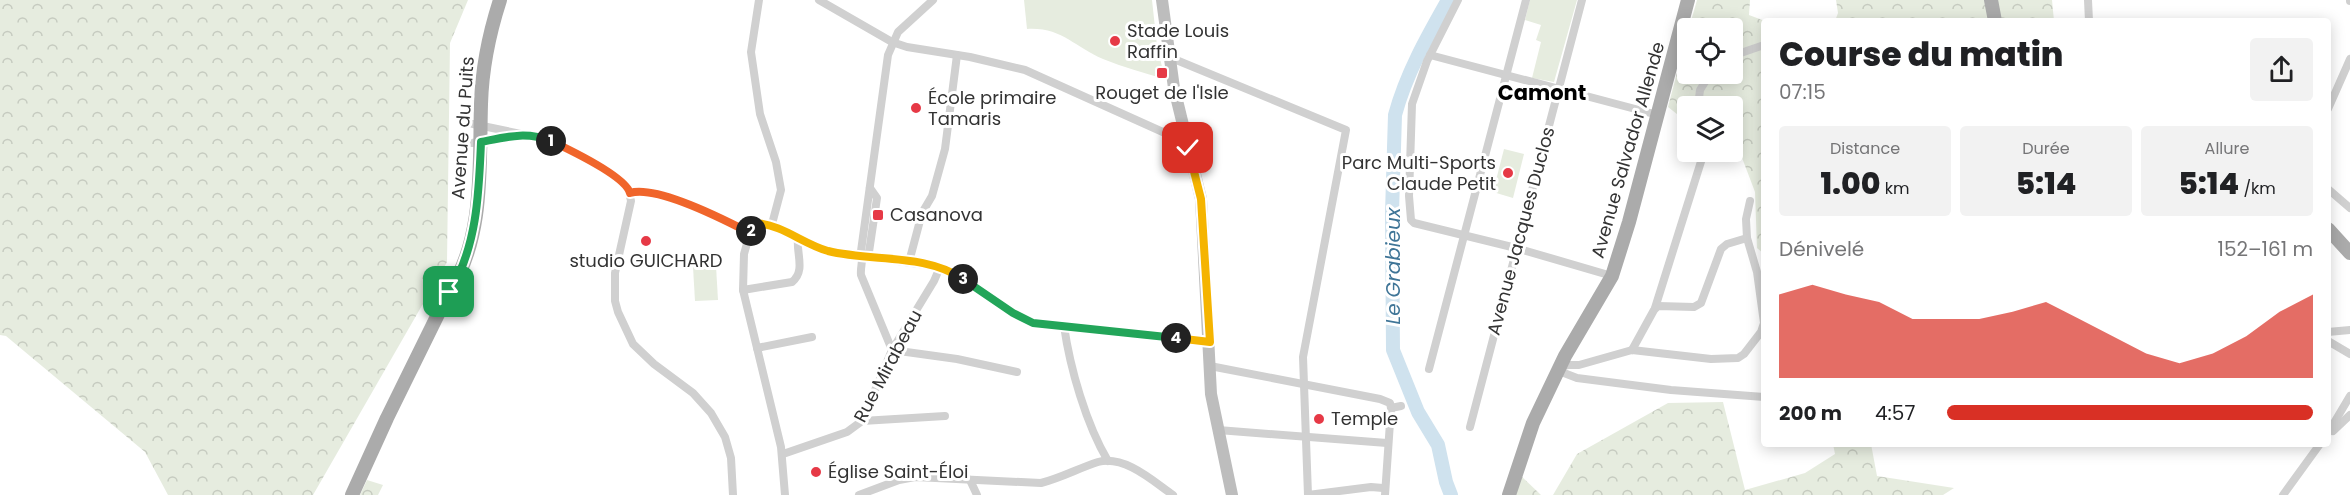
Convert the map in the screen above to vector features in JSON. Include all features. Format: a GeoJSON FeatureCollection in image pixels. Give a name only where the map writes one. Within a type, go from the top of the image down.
{"type":"FeatureCollection","features":[{"type":"Feature","properties":{"kind":"main road","name":"Avenue du Puits"},"geometry":{"type":"LineString","coordinates":[[352,495],[449,292],[468,222],[477,143],[477,57],[493,0]]}},
{"type":"Feature","properties":{"kind":"main road","name":"Avenue du Puits"},"geometry":{"type":"LineString","coordinates":[[477,124],[484,58],[500,0]]}},
{"type":"Feature","properties":{"kind":"main road"},"geometry":{"type":"LineString","coordinates":[[1162,0],[1169,57],[1201,199],[1212,394],[1232,495]]}},
{"type":"Feature","properties":{"kind":"main road","name":"Avenue Salvador Allende"},"geometry":{"type":"LineString","coordinates":[[1509,495],[1533,423],[1559,368],[1612,276],[1629,222],[1688,0]]}},
{"type":"Feature","properties":{"kind":"main road"},"geometry":{"type":"LineString","coordinates":[[1991,0],[1994,18]]}},
{"type":"Feature","properties":{"kind":"main road"},"geometry":{"type":"LineString","coordinates":[[2331,232],[2350,254]]}},
{"type":"Feature","properties":{"kind":"street"},"geometry":{"type":"LineString","coordinates":[[759,0],[751,52],[760,114],[776,162],[781,190],[772,224]]}},
{"type":"Feature","properties":{"kind":"street"},"geometry":{"type":"LineString","coordinates":[[819,0],[892,42],[1025,70],[1174,137],[1186,137]]}},
{"type":"Feature","properties":{"kind":"street"},"geometry":{"type":"LineString","coordinates":[[933,0],[898,32],[888,55],[861,251],[863,256],[861,275],[892,350],[965,360],[1017,372]]}},
{"type":"Feature","properties":{"kind":"street"},"geometry":{"type":"LineString","coordinates":[[1458,0],[1430,55],[1412,104],[1409,196],[1411,220],[1414,224],[1516,248],[1612,276]]}},
{"type":"Feature","properties":{"kind":"street"},"geometry":{"type":"LineString","coordinates":[[1429,369],[1526,0]]}},
{"type":"Feature","properties":{"kind":"street","name":"Avenue Jacques Duclos"},"geometry":{"type":"LineString","coordinates":[[1470,427],[1582,0]]}},
{"type":"Feature","properties":{"kind":"street"},"geometry":{"type":"LineString","coordinates":[[2088,0],[2089,18]]}},
{"type":"Feature","properties":{"kind":"street"},"geometry":{"type":"LineString","coordinates":[[1743,52],[1761,46]]}},
{"type":"Feature","properties":{"kind":"street"},"geometry":{"type":"LineString","coordinates":[[909,262],[922,213],[932,196],[945,149],[957,55]]}},
{"type":"Feature","properties":{"kind":"street"},"geometry":{"type":"LineString","coordinates":[[1430,55],[1658,115]]}},
{"type":"Feature","properties":{"kind":"street"},"geometry":{"type":"LineString","coordinates":[[1169,57],[1346,130],[1303,357],[1303,383],[1308,495],[1371,487],[1384,492],[1390,403],[1303,383],[1210,366]]}},
{"type":"Feature","properties":{"kind":"street"},"geometry":{"type":"LineString","coordinates":[[2331,102],[2350,59]]}},
{"type":"Feature","properties":{"kind":"street"},"geometry":{"type":"LineString","coordinates":[[477,124],[517,135]]}},
{"type":"Feature","properties":{"kind":"street"},"geometry":{"type":"LineString","coordinates":[[477,143],[517,135],[532,135],[556,144],[615,175],[628,187],[631,201],[615,273],[614,286],[618,312],[629,336],[645,356],[693,393],[711,413],[724,437],[731,458],[734,495]]}},
{"type":"Feature","properties":{"kind":"street"},"geometry":{"type":"LineString","coordinates":[[1632,350],[1655,308],[1701,162]]}},
{"type":"Feature","properties":{"kind":"street"},"geometry":{"type":"LineString","coordinates":[[630,193],[637,191],[656,194],[685,204],[750,233]]}},
{"type":"Feature","properties":{"kind":"street"},"geometry":{"type":"LineString","coordinates":[[2331,192],[2350,208]]}},
{"type":"Feature","properties":{"kind":"street"},"geometry":{"type":"LineString","coordinates":[[1750,201],[1746,219],[1747,238],[1761,300]]}},
{"type":"Feature","properties":{"kind":"street"},"geometry":{"type":"LineString","coordinates":[[785,495],[783,454],[743,290],[744,254],[750,233],[756,223],[772,224],[827,251],[940,267],[957,275],[1033,323],[1210,342]]}},
{"type":"Feature","properties":{"kind":"street"},"geometry":{"type":"LineString","coordinates":[[743,290],[792,282],[798,277],[800,269],[798,238]]}},
{"type":"Feature","properties":{"kind":"street"},"geometry":{"type":"LineString","coordinates":[[1655,308],[1661,305],[1694,307],[1699,305],[1721,249],[1727,244],[1747,238]]}},
{"type":"Feature","properties":{"kind":"street"},"geometry":{"type":"LineString","coordinates":[[1752,256],[1761,262]]}},
{"type":"Feature","properties":{"kind":"street","name":"Rue Mirabeau"},"geometry":{"type":"LineString","coordinates":[[783,454],[847,432],[862,421],[892,350],[934,281],[940,267]]}},
{"type":"Feature","properties":{"kind":"street"},"geometry":{"type":"LineString","coordinates":[[1064,326],[1067,346],[1089,420],[1108,461]]}},
{"type":"Feature","properties":{"kind":"street"},"geometry":{"type":"LineString","coordinates":[[2331,332],[2350,330]]}},
{"type":"Feature","properties":{"kind":"street"},"geometry":{"type":"LineString","coordinates":[[1761,332],[1744,354],[1738,358],[1711,359],[1632,350],[1559,368],[1564,373],[1577,378],[1671,390],[1761,397]]}},
{"type":"Feature","properties":{"kind":"street"},"geometry":{"type":"LineString","coordinates":[[757,348],[812,337]]}},
{"type":"Feature","properties":{"kind":"street"},"geometry":{"type":"LineString","coordinates":[[2331,343],[2350,354]]}},
{"type":"Feature","properties":{"kind":"street"},"geometry":{"type":"LineString","coordinates":[[2331,429],[2350,396]]}},
{"type":"Feature","properties":{"kind":"street"},"geometry":{"type":"LineString","coordinates":[[1391,408],[1401,406]]}},
{"type":"Feature","properties":{"kind":"street"},"geometry":{"type":"LineString","coordinates":[[2331,431],[2350,415]]}},
{"type":"Feature","properties":{"kind":"street"},"geometry":{"type":"LineString","coordinates":[[862,421],[945,416]]}},
{"type":"Feature","properties":{"kind":"street"},"geometry":{"type":"LineString","coordinates":[[1218,430],[1387,443]]}},
{"type":"Feature","properties":{"kind":"street"},"geometry":{"type":"LineString","coordinates":[[2283,495],[2318,447]]}},
{"type":"Feature","properties":{"kind":"street"},"geometry":{"type":"LineString","coordinates":[[859,495],[908,478],[1041,483],[1098,462],[1108,461],[1142,474],[1173,495]]}},
{"type":"Feature","properties":{"kind":"street"},"geometry":{"type":"LineString","coordinates":[[970,480],[977,495]]}},
{"type":"Feature","properties":{"kind":"green space"},"geometry":{"type":"Polygon","coordinates":[[[0,0],[468,0],[450,43],[447,262],[313,495],[168,495],[145,452],[6,336],[0,335],[0,0]]]}},
{"type":"Feature","properties":{"kind":"green space","name":"Stade Louis Raffin"},"geometry":{"type":"Polygon","coordinates":[[[1024,0],[1152,0],[1157,46],[1165,79],[1103,59],[1059,34],[1039,29],[1027,29],[1024,0]]]}},
{"type":"Feature","properties":{"kind":"green space"},"geometry":{"type":"Polygon","coordinates":[[[1530,0],[1577,0],[1554,82],[1532,78],[1541,42],[1536,40],[1541,25],[1525,20],[1530,0]]]}},
{"type":"Feature","properties":{"kind":"green space"},"geometry":{"type":"Polygon","coordinates":[[[1697,0],[1750,0],[1749,15],[1761,20],[1761,251],[1757,248],[1755,192],[1743,160],[1743,96],[1677,96],[1677,114],[1668,107],[1677,73],[1677,84],[1743,84],[1743,18],[1692,18],[1697,0]]]}},
{"type":"Feature","properties":{"kind":"green space"},"geometry":{"type":"Polygon","coordinates":[[[1836,0],[2052,0],[2054,18],[1836,18],[1838,13],[1836,0]]]}},
{"type":"Feature","properties":{"kind":"green space","name":"Parc Multi-Sports Claude Petit"},"geometry":{"type":"Polygon","coordinates":[[[1504,149],[1524,154],[1513,198],[1493,192],[1504,149]]]}},
{"type":"Feature","properties":{"kind":"green space"},"geometry":{"type":"Polygon","coordinates":[[[716,266],[718,300],[695,301],[693,267],[716,266]]]}},
{"type":"Feature","properties":{"kind":"green space"},"geometry":{"type":"Polygon","coordinates":[[[1723,402],[1745,490],[1805,473],[1835,454],[1834,447],[1872,447],[1877,476],[1954,488],[1943,495],[1553,495],[1577,454],[1668,403],[1723,402]]]}},
{"type":"Feature","properties":{"kind":"green space"},"geometry":{"type":"Polygon","coordinates":[[[1521,476],[1541,495],[1516,495],[1521,476]]]}},
{"type":"Feature","properties":{"kind":"green space"},"geometry":{"type":"Polygon","coordinates":[[[367,480],[383,485],[378,495],[360,495],[367,480]]]}},
{"type":"Feature","properties":{"kind":"waterway","name":"Le Grabieux"},"geometry":{"type":"LineString","coordinates":[[1448,0],[1411,70],[1395,115],[1392,213],[1393,350],[1418,412],[1438,445],[1451,495]]}},
{"type":"Feature","properties":{"kind":"place","name":"Stade Louis Raffin"},"geometry":{"type":"Point","coordinates":[1115,41]}},
{"type":"Feature","properties":{"kind":"place","name":"Rouget de l'Isle"},"geometry":{"type":"Point","coordinates":[1162,73]}},
{"type":"Feature","properties":{"kind":"place","name":"École primaire Tamaris"},"geometry":{"type":"Point","coordinates":[916,108]}},
{"type":"Feature","properties":{"kind":"place","name":"Parc Multi-Sports Claude Petit"},"geometry":{"type":"Point","coordinates":[1508,173]}},
{"type":"Feature","properties":{"kind":"place","name":"Casanova"},"geometry":{"type":"Point","coordinates":[878,215]}},
{"type":"Feature","properties":{"kind":"place","name":"studio GUICHARD"},"geometry":{"type":"Point","coordinates":[646,241]}},
{"type":"Feature","properties":{"kind":"place","name":"Temple"},"geometry":{"type":"Point","coordinates":[1319,419]}},
{"type":"Feature","properties":{"kind":"place","name":"Église Saint-Éloi"},"geometry":{"type":"Point","coordinates":[816,472]}},
{"type":"Feature","properties":{"kind":"district","name":"Camont"},"geometry":{"type":"Point","coordinates":[1542,93]}},
{"type":"Feature","properties":{"kind":"route"},"geometry":{"type":"LineString","coordinates":[[449,292],[458,279],[468,247],[480,187],[481,142],[517,135],[532,135],[556,144],[615,175],[623,181],[630,193],[637,191],[656,194],[708,213],[750,233],[756,223],[772,224],[827,251],[940,267],[957,275],[1013,313],[1033,323],[1210,342],[1201,199],[1188,148]]}}]}
